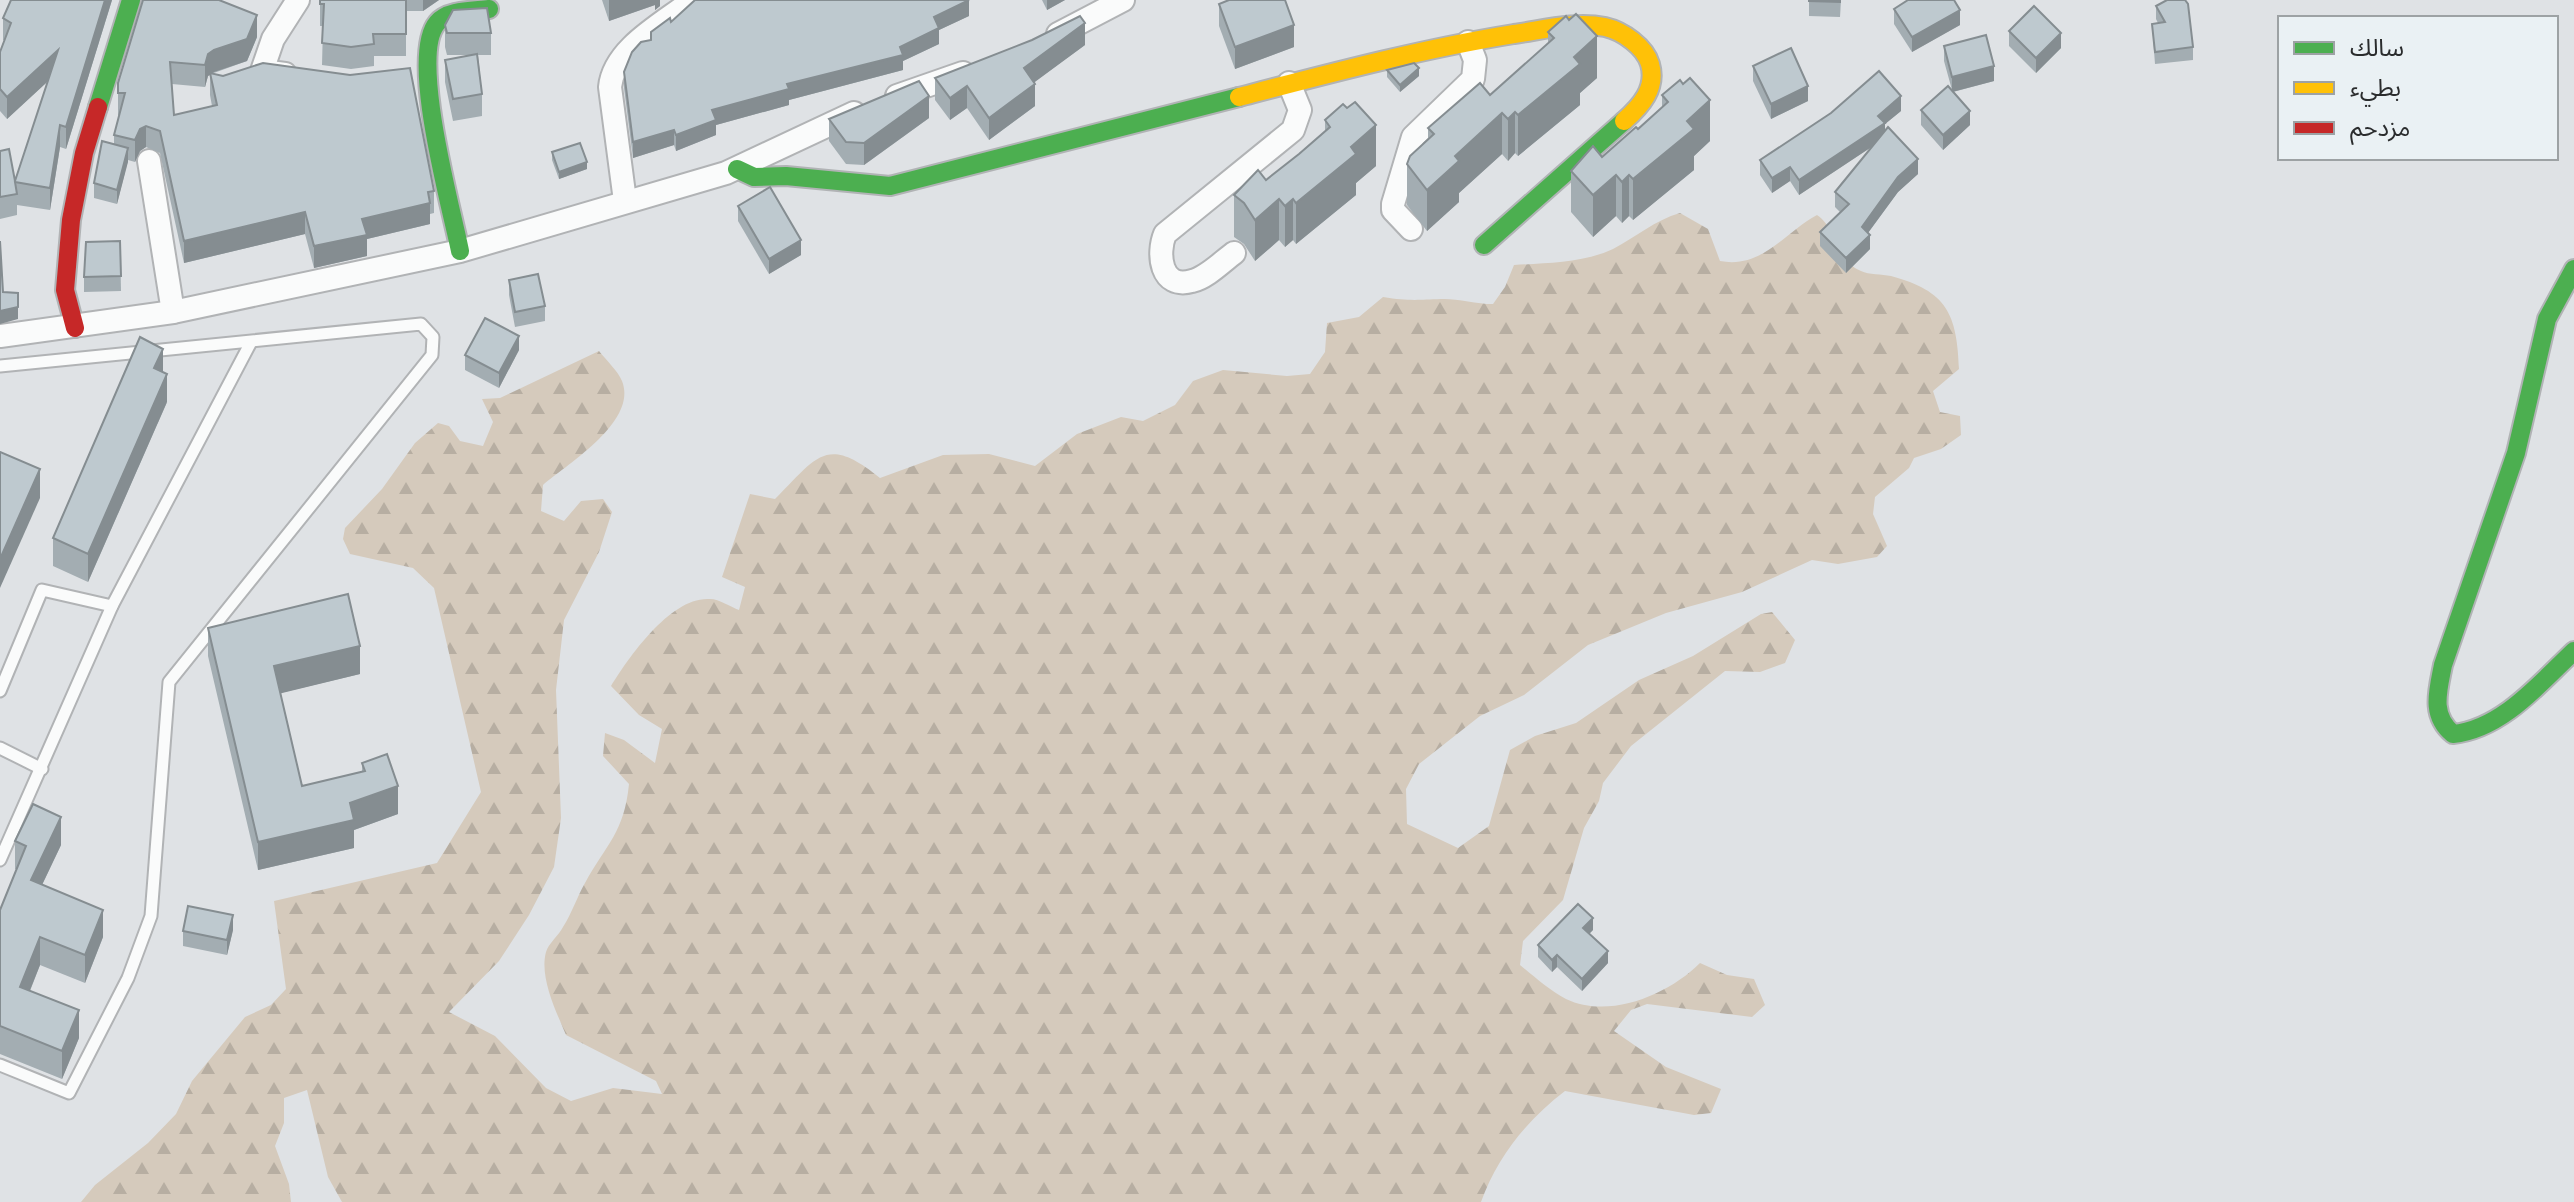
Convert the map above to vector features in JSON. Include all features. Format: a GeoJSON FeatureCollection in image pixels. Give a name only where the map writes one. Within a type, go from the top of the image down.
{"type":"FeatureCollection","features":[{"type":"Feature","properties":{"kind":"street"},"geometry":{"type":"LineString","coordinates":[[75,328],[65,290],[71,220],[84,153],[131,0]]}},
{"type":"Feature","properties":{"kind":"street"},"geometry":{"type":"LineString","coordinates":[[262,71],[273,39],[298,0]]}},
{"type":"Feature","properties":{"kind":"street"},"geometry":{"type":"LineString","coordinates":[[625,201],[610,87],[612,71],[620,58],[693,0]]}},
{"type":"Feature","properties":{"kind":"street"},"geometry":{"type":"LineString","coordinates":[[1037,44],[1123,0]]}},
{"type":"Feature","properties":{"kind":"street"},"geometry":{"type":"LineString","coordinates":[[460,251],[417,75],[436,23],[446,15],[489,9]]}},
{"type":"Feature","properties":{"kind":"street"},"geometry":{"type":"LineString","coordinates":[[737,169],[754,177],[786,176],[890,186],[1289,83],[1468,42],[1572,25],[1602,26],[1629,37],[1647,53],[1653,75],[1643,104],[1484,245]]}},
{"type":"Feature","properties":{"kind":"street"},"geometry":{"type":"LineString","coordinates":[[1411,229],[1393,210],[1410,147],[1418,130],[1473,79],[1475,60],[1468,42]]}},
{"type":"Feature","properties":{"kind":"street"},"geometry":{"type":"LineString","coordinates":[[0,336],[173,312],[460,251],[737,169],[875,104],[980,67]]}},
{"type":"Feature","properties":{"kind":"street"},"geometry":{"type":"LineString","coordinates":[[240,79],[262,71],[306,77]]}},
{"type":"Feature","properties":{"kind":"street"},"geometry":{"type":"LineString","coordinates":[[1234,253],[1194,281],[1184,282],[1175,280],[1163,269],[1158,250],[1165,234],[1293,130],[1300,110],[1289,83]]}},
{"type":"Feature","properties":{"kind":"street"},"geometry":{"type":"LineString","coordinates":[[149,161],[173,312]]}},
{"type":"Feature","properties":{"kind":"street"},"geometry":{"type":"LineString","coordinates":[[2574,269],[2547,319],[2516,453],[2443,665],[2436,699],[2441,724],[2453,734],[2474,732],[2501,714],[2574,651]]}},
{"type":"Feature","properties":{"kind":"lane"},"geometry":{"type":"LineString","coordinates":[[0,366],[421,324],[433,337],[432,355],[169,682],[151,916],[128,978],[69,1093],[0,1065]]}},
{"type":"Feature","properties":{"kind":"lane"},"geometry":{"type":"LineString","coordinates":[[0,860],[112,606],[251,342]]}},
{"type":"Feature","properties":{"kind":"lane"},"geometry":{"type":"LineString","coordinates":[[0,691],[42,590],[112,606]]}},
{"type":"Feature","properties":{"kind":"lane"},"geometry":{"type":"LineString","coordinates":[[0,748],[42,769]]}},
{"type":"Feature","properties":{"kind":"green space"},"geometry":{"type":"Polygon","coordinates":[[[1680,213],[1708,229],[1720,261],[1735,262],[1760,255],[1817,215],[1853,266],[1864,272],[1910,282],[1937,298],[1951,319],[1959,369],[1933,391],[1940,412],[1960,416],[1961,435],[1941,449],[1914,458],[1909,468],[1875,497],[1873,514],[1887,546],[1877,557],[1838,564],[1812,560],[1742,592],[1666,613],[1588,645],[1524,695],[1480,716],[1419,764],[1406,789],[1407,824],[1458,848],[1489,826],[1510,750],[1535,736],[1576,723],[1639,680],[1693,656],[1761,614],[1772,612],[1795,640],[1785,663],[1760,672],[1725,671],[1631,746],[1603,783],[1599,801],[1584,828],[1563,900],[1523,941],[1520,965],[1566,999],[1601,1007],[1620,1005],[1656,994],[1700,963],[1727,975],[1754,979],[1765,1005],[1752,1017],[1647,1004],[1631,1010],[1614,1031],[1666,1067],[1721,1089],[1711,1113],[1694,1115],[1565,1091],[1538,1114],[1515,1140],[1481,1202],[342,1202],[328,1177],[307,1090],[284,1098],[284,1123],[275,1146],[289,1184],[291,1202],[81,1202],[95,1185],[148,1143],[176,1114],[192,1081],[245,1017],[271,1005],[286,989],[274,901],[437,863],[481,792],[434,588],[413,568],[350,554],[343,539],[345,528],[382,489],[415,443],[438,423],[449,426],[460,441],[483,446],[493,422],[482,399],[500,398],[599,351],[622,381],[624,396],[611,426],[584,453],[543,485],[541,511],[564,521],[581,501],[603,499],[612,512],[599,552],[564,620],[556,690],[561,818],[554,867],[529,915],[499,961],[449,1012],[495,1036],[546,1088],[571,1101],[613,1088],[662,1094],[656,1081],[566,1035],[550,995],[544,962],[547,949],[566,922],[619,826],[627,801],[629,784],[603,756],[605,733],[624,740],[655,763],[662,729],[639,715],[611,686],[653,630],[681,607],[710,599],[739,610],[745,587],[722,577],[750,494],[775,499],[812,462],[834,454],[847,457],[880,478],[943,455],[989,454],[1035,466],[1077,434],[1121,417],[1143,421],[1175,405],[1193,381],[1223,370],[1287,376],[1310,374],[1325,352],[1327,323],[1359,317],[1383,297],[1493,304],[1505,287],[1514,265],[1564,262],[1601,254],[1680,213]]]}},
{"type":"Feature","properties":{"kind":"building"},"geometry":{"type":"Polygon","coordinates":[[[11,0],[105,0],[66,127],[60,125],[50,188],[15,182],[17,194],[0,197],[0,151],[9,149],[15,181],[58,50],[7,97],[0,89],[0,52],[11,23],[3,18],[11,0]]]}},
{"type":"Feature","properties":{"kind":"building"},"geometry":{"type":"Polygon","coordinates":[[[143,0],[219,0],[257,15],[247,39],[214,50],[208,54],[205,65],[170,62],[174,115],[217,105],[210,73],[223,76],[263,63],[350,75],[410,68],[434,191],[428,192],[430,203],[362,219],[367,235],[314,246],[305,212],[184,241],[160,131],[146,126],[140,129],[135,140],[114,135],[125,93],[118,93],[118,83],[143,0]]]}},
{"type":"Feature","properties":{"kind":"building"},"geometry":{"type":"Polygon","coordinates":[[[320,0],[406,0],[406,34],[373,34],[374,44],[351,47],[322,43],[324,4],[320,4],[320,0]]]}},
{"type":"Feature","properties":{"kind":"building"},"geometry":{"type":"Polygon","coordinates":[[[695,0],[969,0],[934,17],[939,28],[900,47],[903,55],[787,84],[789,89],[712,110],[716,120],[676,135],[674,130],[633,142],[624,72],[632,52],[641,42],[651,40],[651,32],[670,18],[671,22],[695,0]]]}},
{"type":"Feature","properties":{"kind":"building"},"geometry":{"type":"Polygon","coordinates":[[[1229,0],[1285,0],[1294,25],[1235,47],[1219,4],[1229,0]]]}},
{"type":"Feature","properties":{"kind":"building"},"geometry":{"type":"Polygon","coordinates":[[[1840,0],[1840,2],[1809,1],[1840,0]]]}},
{"type":"Feature","properties":{"kind":"building"},"geometry":{"type":"Polygon","coordinates":[[[1908,0],[1954,0],[1960,10],[1912,37],[1894,9],[1908,0]]]}},
{"type":"Feature","properties":{"kind":"building"},"geometry":{"type":"Polygon","coordinates":[[[2167,0],[2185,0],[2188,4],[2193,47],[2155,52],[2152,24],[2165,22],[2156,6],[2167,0]]]}},
{"type":"Feature","properties":{"kind":"building"},"geometry":{"type":"Polygon","coordinates":[[[2034,6],[2061,33],[2036,58],[2009,31],[2034,6]]]}},
{"type":"Feature","properties":{"kind":"building"},"geometry":{"type":"Polygon","coordinates":[[[487,8],[491,33],[447,33],[445,25],[453,10],[487,8]]]}},
{"type":"Feature","properties":{"kind":"building"},"geometry":{"type":"Polygon","coordinates":[[[1576,14],[1597,36],[1574,57],[1580,64],[1518,115],[1515,112],[1508,119],[1502,113],[1455,156],[1459,161],[1427,190],[1407,164],[1410,156],[1434,134],[1428,128],[1480,83],[1490,95],[1554,38],[1548,32],[1566,16],[1569,20],[1576,14]]]}},
{"type":"Feature","properties":{"kind":"building"},"geometry":{"type":"Polygon","coordinates":[[[1080,16],[1085,23],[1024,68],[1035,84],[989,118],[967,86],[950,98],[935,78],[1032,40],[1080,16]]]}},
{"type":"Feature","properties":{"kind":"building"},"geometry":{"type":"Polygon","coordinates":[[[1986,35],[1994,66],[1952,77],[1944,46],[1986,35]]]}},
{"type":"Feature","properties":{"kind":"building"},"geometry":{"type":"Polygon","coordinates":[[[1791,48],[1808,86],[1771,104],[1753,66],[1791,48]]]}},
{"type":"Feature","properties":{"kind":"building"},"geometry":{"type":"Polygon","coordinates":[[[477,54],[482,94],[453,99],[445,60],[477,54]]]}},
{"type":"Feature","properties":{"kind":"building"},"geometry":{"type":"Polygon","coordinates":[[[1414,63],[1419,68],[1400,85],[1387,70],[1414,63]]]}},
{"type":"Feature","properties":{"kind":"building"},"geometry":{"type":"Polygon","coordinates":[[[1879,71],[1901,96],[1878,116],[1885,123],[1799,180],[1790,167],[1772,178],[1760,160],[1831,113],[1879,71]]]}},
{"type":"Feature","properties":{"kind":"building"},"geometry":{"type":"Polygon","coordinates":[[[1690,78],[1710,100],[1687,121],[1694,129],[1633,179],[1629,175],[1622,182],[1616,175],[1593,195],[1571,171],[1593,146],[1602,157],[1636,127],[1638,129],[1668,102],[1662,95],[1680,80],[1683,84],[1690,78]]]}},
{"type":"Feature","properties":{"kind":"building"},"geometry":{"type":"Polygon","coordinates":[[[919,81],[929,96],[864,143],[846,142],[829,119],[919,81]]]}},
{"type":"Feature","properties":{"kind":"building"},"geometry":{"type":"Polygon","coordinates":[[[1948,86],[1970,111],[1943,135],[1921,110],[1948,86]]]}},
{"type":"Feature","properties":{"kind":"building"},"geometry":{"type":"Polygon","coordinates":[[[1355,102],[1376,125],[1351,147],[1356,154],[1296,203],[1293,199],[1285,206],[1279,199],[1255,220],[1244,203],[1234,195],[1258,170],[1266,180],[1330,127],[1325,120],[1343,104],[1347,108],[1355,102]]]}},
{"type":"Feature","properties":{"kind":"building"},"geometry":{"type":"Polygon","coordinates":[[[1888,127],[1918,159],[1898,177],[1862,227],[1870,235],[1846,258],[1820,232],[1849,204],[1835,192],[1888,127]]]}},
{"type":"Feature","properties":{"kind":"building"},"geometry":{"type":"Polygon","coordinates":[[[102,141],[128,148],[117,190],[94,183],[102,141]]]}},
{"type":"Feature","properties":{"kind":"building"},"geometry":{"type":"Polygon","coordinates":[[[580,143],[587,162],[559,172],[552,152],[580,143]]]}},
{"type":"Feature","properties":{"kind":"building"},"geometry":{"type":"Polygon","coordinates":[[[770,187],[801,240],[769,259],[738,206],[770,187]]]}},
{"type":"Feature","properties":{"kind":"building"},"geometry":{"type":"Polygon","coordinates":[[[0,241],[3,292],[18,293],[18,307],[0,311],[0,241]]]}},
{"type":"Feature","properties":{"kind":"building"},"geometry":{"type":"Polygon","coordinates":[[[120,241],[121,276],[84,277],[86,242],[120,241]]]}},
{"type":"Feature","properties":{"kind":"building"},"geometry":{"type":"Polygon","coordinates":[[[538,274],[545,306],[515,312],[509,280],[538,274]]]}},
{"type":"Feature","properties":{"kind":"building"},"geometry":{"type":"Polygon","coordinates":[[[485,318],[519,336],[499,373],[465,355],[485,318]]]}},
{"type":"Feature","properties":{"kind":"building"},"geometry":{"type":"Polygon","coordinates":[[[140,337],[163,349],[154,368],[167,374],[88,554],[53,538],[140,337]]]}},
{"type":"Feature","properties":{"kind":"building"},"geometry":{"type":"Polygon","coordinates":[[[0,452],[40,469],[0,559],[0,452]]]}},
{"type":"Feature","properties":{"kind":"building"},"geometry":{"type":"Polygon","coordinates":[[[348,594],[360,646],[274,666],[302,786],[365,771],[362,763],[387,754],[398,786],[350,803],[354,820],[258,842],[208,628],[348,594]]]}},
{"type":"Feature","properties":{"kind":"building"},"geometry":{"type":"Polygon","coordinates":[[[33,804],[61,817],[31,880],[103,910],[85,955],[40,937],[20,987],[79,1010],[62,1051],[0,1026],[0,910],[26,846],[15,841],[33,804]]]}},
{"type":"Feature","properties":{"kind":"building"},"geometry":{"type":"Polygon","coordinates":[[[1578,904],[1593,918],[1583,928],[1608,951],[1582,979],[1557,955],[1552,960],[1538,945],[1578,904]]]}},
{"type":"Feature","properties":{"kind":"building"},"geometry":{"type":"Polygon","coordinates":[[[188,906],[233,915],[227,940],[183,931],[188,906]]]}},
{"type":"Feature","properties":{"kind":"traffic: fast"},"geometry":{"type":"LineString","coordinates":[[98,107],[131,0]]}},
{"type":"Feature","properties":{"kind":"traffic: fast"},"geometry":{"type":"LineString","coordinates":[[460,251],[441,168],[430,98],[430,40],[441,19],[461,12],[489,9]]}},
{"type":"Feature","properties":{"kind":"traffic: fast"},"geometry":{"type":"LineString","coordinates":[[737,169],[754,177],[786,176],[890,186],[1239,97]]}},
{"type":"Feature","properties":{"kind":"traffic: fast"},"geometry":{"type":"LineString","coordinates":[[1484,245],[1624,121]]}},
{"type":"Feature","properties":{"kind":"traffic: fast"},"geometry":{"type":"LineString","coordinates":[[2574,269],[2547,319],[2516,453],[2443,665],[2438,702],[2441,719],[2453,734],[2488,723],[2519,703],[2574,651]]}},
{"type":"Feature","properties":{"kind":"traffic: slow"},"geometry":{"type":"LineString","coordinates":[[1239,97],[1479,40],[1559,27],[1594,25],[1626,36],[1638,46],[1650,64],[1649,89],[1642,103],[1624,121]]}},
{"type":"Feature","properties":{"kind":"traffic: jam"},"geometry":{"type":"LineString","coordinates":[[75,328],[65,290],[71,220],[84,153],[98,107]]}}]}
